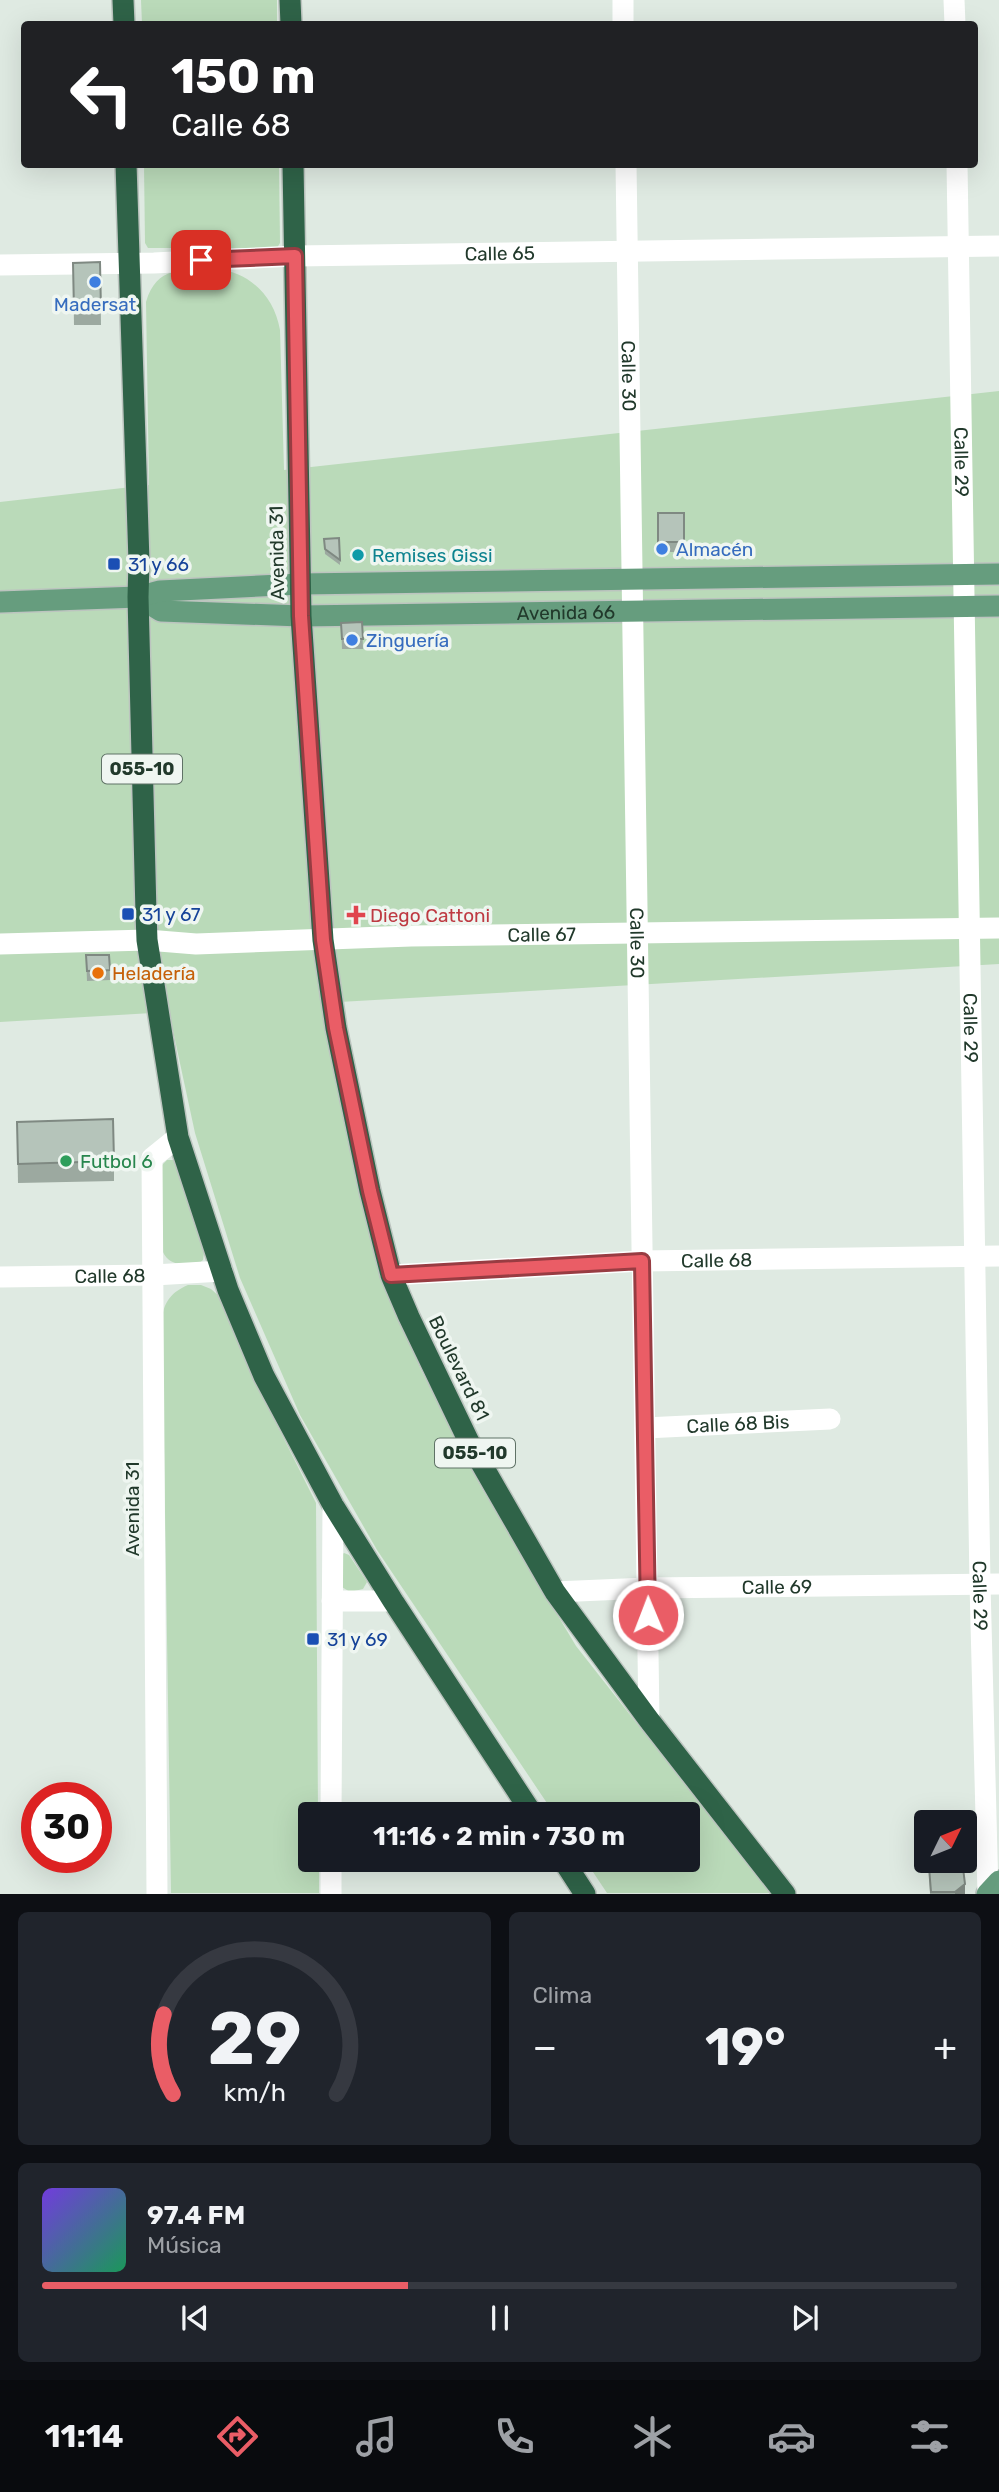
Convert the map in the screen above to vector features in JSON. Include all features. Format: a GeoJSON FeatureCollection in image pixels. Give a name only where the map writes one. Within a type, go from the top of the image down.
{"type":"FeatureCollection","features":[{"type":"Feature","properties":{"kind":"highway"},"geometry":{"type":"LineString","coordinates":[[123,0],[124,21]]}},
{"type":"Feature","properties":{"kind":"highway"},"geometry":{"type":"LineString","coordinates":[[290,0],[291,21]]}},
{"type":"Feature","properties":{"kind":"highway","name":"055-10"},"geometry":{"type":"LineString","coordinates":[[126,168],[139,562],[147,940],[177,1137],[222,1271],[264,1376],[333,1505],[524,1802]]}},
{"type":"Feature","properties":{"kind":"highway","name":"Avenida 31"},"geometry":{"type":"LineString","coordinates":[[293,168],[301,616],[323,940]]}},
{"type":"Feature","properties":{"kind":"highway","name":"Boulevard 81"},"geometry":{"type":"LineString","coordinates":[[323,940],[336,1028],[361,1150],[391,1275],[469,1442],[555,1592],[649,1720],[785,1894]]}},
{"type":"Feature","properties":{"kind":"highway"},"geometry":{"type":"LineString","coordinates":[[571,1872],[585,1894]]}},
{"type":"Feature","properties":{"kind":"main road","name":"Avenida 66"},"geometry":{"type":"LineString","coordinates":[[0,602],[138,597],[160,591],[301,584],[999,574]]}},
{"type":"Feature","properties":{"kind":"main road","name":"Avenida 66"},"geometry":{"type":"LineString","coordinates":[[138,597],[161,611],[301,616],[999,606]]}},
{"type":"Feature","properties":{"kind":"main road"},"geometry":{"type":"LineString","coordinates":[[987,1893],[999,1881]]}},
{"type":"Feature","properties":{"kind":"street"},"geometry":{"type":"LineString","coordinates":[[623,0],[623,21]]}},
{"type":"Feature","properties":{"kind":"street"},"geometry":{"type":"LineString","coordinates":[[954,0],[955,21]]}},
{"type":"Feature","properties":{"kind":"street","name":"Calle 30"},"geometry":{"type":"LineString","coordinates":[[625,168],[649,1720]]}},
{"type":"Feature","properties":{"kind":"street","name":"Calle 29"},"geometry":{"type":"LineString","coordinates":[[957,168],[975,1256],[990,1584],[987,1893]]}},
{"type":"Feature","properties":{"kind":"street","name":"Calle 65"},"geometry":{"type":"LineString","coordinates":[[0,265],[295,256],[999,246]]}},
{"type":"Feature","properties":{"kind":"street","name":"Calle 67"},"geometry":{"type":"LineString","coordinates":[[0,944],[147,940],[196,944],[411,936],[999,928]]}},
{"type":"Feature","properties":{"kind":"street","name":"Avenida 31"},"geometry":{"type":"LineString","coordinates":[[156,1894],[152,1158],[177,1137]]}},
{"type":"Feature","properties":{"kind":"street","name":"Calle 68"},"geometry":{"type":"LineString","coordinates":[[391,1275],[642,1261],[999,1256]]}},
{"type":"Feature","properties":{"kind":"street","name":"Calle 68"},"geometry":{"type":"LineString","coordinates":[[0,1278],[222,1271]]}},
{"type":"Feature","properties":{"kind":"street","name":"Calle 68 Bis"},"geometry":{"type":"LineString","coordinates":[[645,1428],[830,1419]]}},
{"type":"Feature","properties":{"kind":"street"},"geometry":{"type":"LineString","coordinates":[[331,1802],[333,1505]]}},
{"type":"Feature","properties":{"kind":"street","name":"Calle 69"},"geometry":{"type":"LineString","coordinates":[[555,1592],[647,1588],[990,1584]]}},
{"type":"Feature","properties":{"kind":"street"},"geometry":{"type":"LineString","coordinates":[[332,1601],[393,1601]]}},
{"type":"Feature","properties":{"kind":"street"},"geometry":{"type":"LineString","coordinates":[[331,1872],[331,1894]]}},
{"type":"Feature","properties":{"kind":"green space"},"geometry":{"type":"Polygon","coordinates":[[[141,0],[277,0],[277,21],[142,21],[141,0]]]}},
{"type":"Feature","properties":{"kind":"green space"},"geometry":{"type":"Polygon","coordinates":[[[144,168],[279,168],[280,243],[277,248],[148,248],[145,243],[144,168]]]}},
{"type":"Feature","properties":{"kind":"green space"},"geometry":{"type":"Polygon","coordinates":[[[214,268],[238,274],[258,287],[272,306],[280,330],[284,470],[999,391],[999,964],[322,1003],[374,1254],[421,1370],[481,1487],[576,1646],[699,1802],[546,1802],[377,1550],[300,1415],[240,1278],[195,1133],[169,1012],[0,1022],[0,502],[149,485],[146,302],[157,282],[172,272],[214,268]]]}},
{"type":"Feature","properties":{"kind":"green space"},"geometry":{"type":"Polygon","coordinates":[[[167,1160],[173,1160],[177,1165],[204,1253],[203,1260],[198,1264],[172,1262],[162,1250],[160,1167],[167,1160]]]}},
{"type":"Feature","properties":{"kind":"green space"},"geometry":{"type":"Polygon","coordinates":[[[188,1285],[201,1285],[221,1298],[249,1369],[316,1503],[318,1802],[298,1802],[298,1872],[319,1872],[319,1893],[171,1893],[162,1319],[165,1307],[177,1291],[188,1285]]]}},
{"type":"Feature","properties":{"kind":"green space"},"geometry":{"type":"Polygon","coordinates":[[[344,1553],[349,1555],[367,1582],[363,1589],[350,1592],[342,1587],[336,1559],[344,1553]]]}},
{"type":"Feature","properties":{"kind":"green space"},"geometry":{"type":"Polygon","coordinates":[[[700,1804],[770,1893],[607,1893],[593,1872],[700,1872],[700,1804]]]}},
{"type":"Feature","properties":{"kind":"building"},"geometry":{"type":"Polygon","coordinates":[[[100,262],[101,310],[74,311],[73,263],[100,262]]]}},
{"type":"Feature","properties":{"kind":"building"},"geometry":{"type":"Polygon","coordinates":[[[658,513],[684,513],[684,542],[658,542],[658,513]]]}},
{"type":"Feature","properties":{"kind":"building"},"geometry":{"type":"Polygon","coordinates":[[[339,538],[340,560],[325,549],[324,539],[339,538]]]}},
{"type":"Feature","properties":{"kind":"building"},"geometry":{"type":"Polygon","coordinates":[[[362,622],[363,639],[342,639],[341,623],[362,622]]]}},
{"type":"Feature","properties":{"kind":"building"},"geometry":{"type":"Polygon","coordinates":[[[86,955],[109,955],[110,970],[87,971],[86,955]]]}},
{"type":"Feature","properties":{"kind":"building"},"geometry":{"type":"Polygon","coordinates":[[[113,1119],[114,1161],[18,1164],[17,1122],[113,1119]]]}},
{"type":"Feature","properties":{"kind":"building"},"geometry":{"type":"Polygon","coordinates":[[[929,1873],[964,1873],[965,1884],[955,1892],[931,1892],[929,1873]]]}},
{"type":"Feature","properties":{"kind":"place","name":"Madersat"},"geometry":{"type":"Point","coordinates":[95,282]}},
{"type":"Feature","properties":{"kind":"place","name":"Almacén"},"geometry":{"type":"Point","coordinates":[662,549]}},
{"type":"Feature","properties":{"kind":"place","name":"Remises Gissi"},"geometry":{"type":"Point","coordinates":[358,555]}},
{"type":"Feature","properties":{"kind":"place","name":"31 y 66"},"geometry":{"type":"Point","coordinates":[114,564]}},
{"type":"Feature","properties":{"kind":"place","name":"Zinguería"},"geometry":{"type":"Point","coordinates":[352,640]}},
{"type":"Feature","properties":{"kind":"place","name":"31 y 67"},"geometry":{"type":"Point","coordinates":[128,914]}},
{"type":"Feature","properties":{"kind":"place","name":"Diego Cattoni"},"geometry":{"type":"Point","coordinates":[356,915]}},
{"type":"Feature","properties":{"kind":"place","name":"Heladería"},"geometry":{"type":"Point","coordinates":[98,973]}},
{"type":"Feature","properties":{"kind":"place","name":"Futbol 6"},"geometry":{"type":"Point","coordinates":[66,1161]}},
{"type":"Feature","properties":{"kind":"place","name":"31 y 69"},"geometry":{"type":"Point","coordinates":[313,1639]}},
{"type":"Feature","properties":{"kind":"route"},"geometry":{"type":"LineString","coordinates":[[201,260],[295,256],[301,616],[323,940],[336,1028],[370,1191],[391,1275],[642,1261],[648,1615]]}}]}
